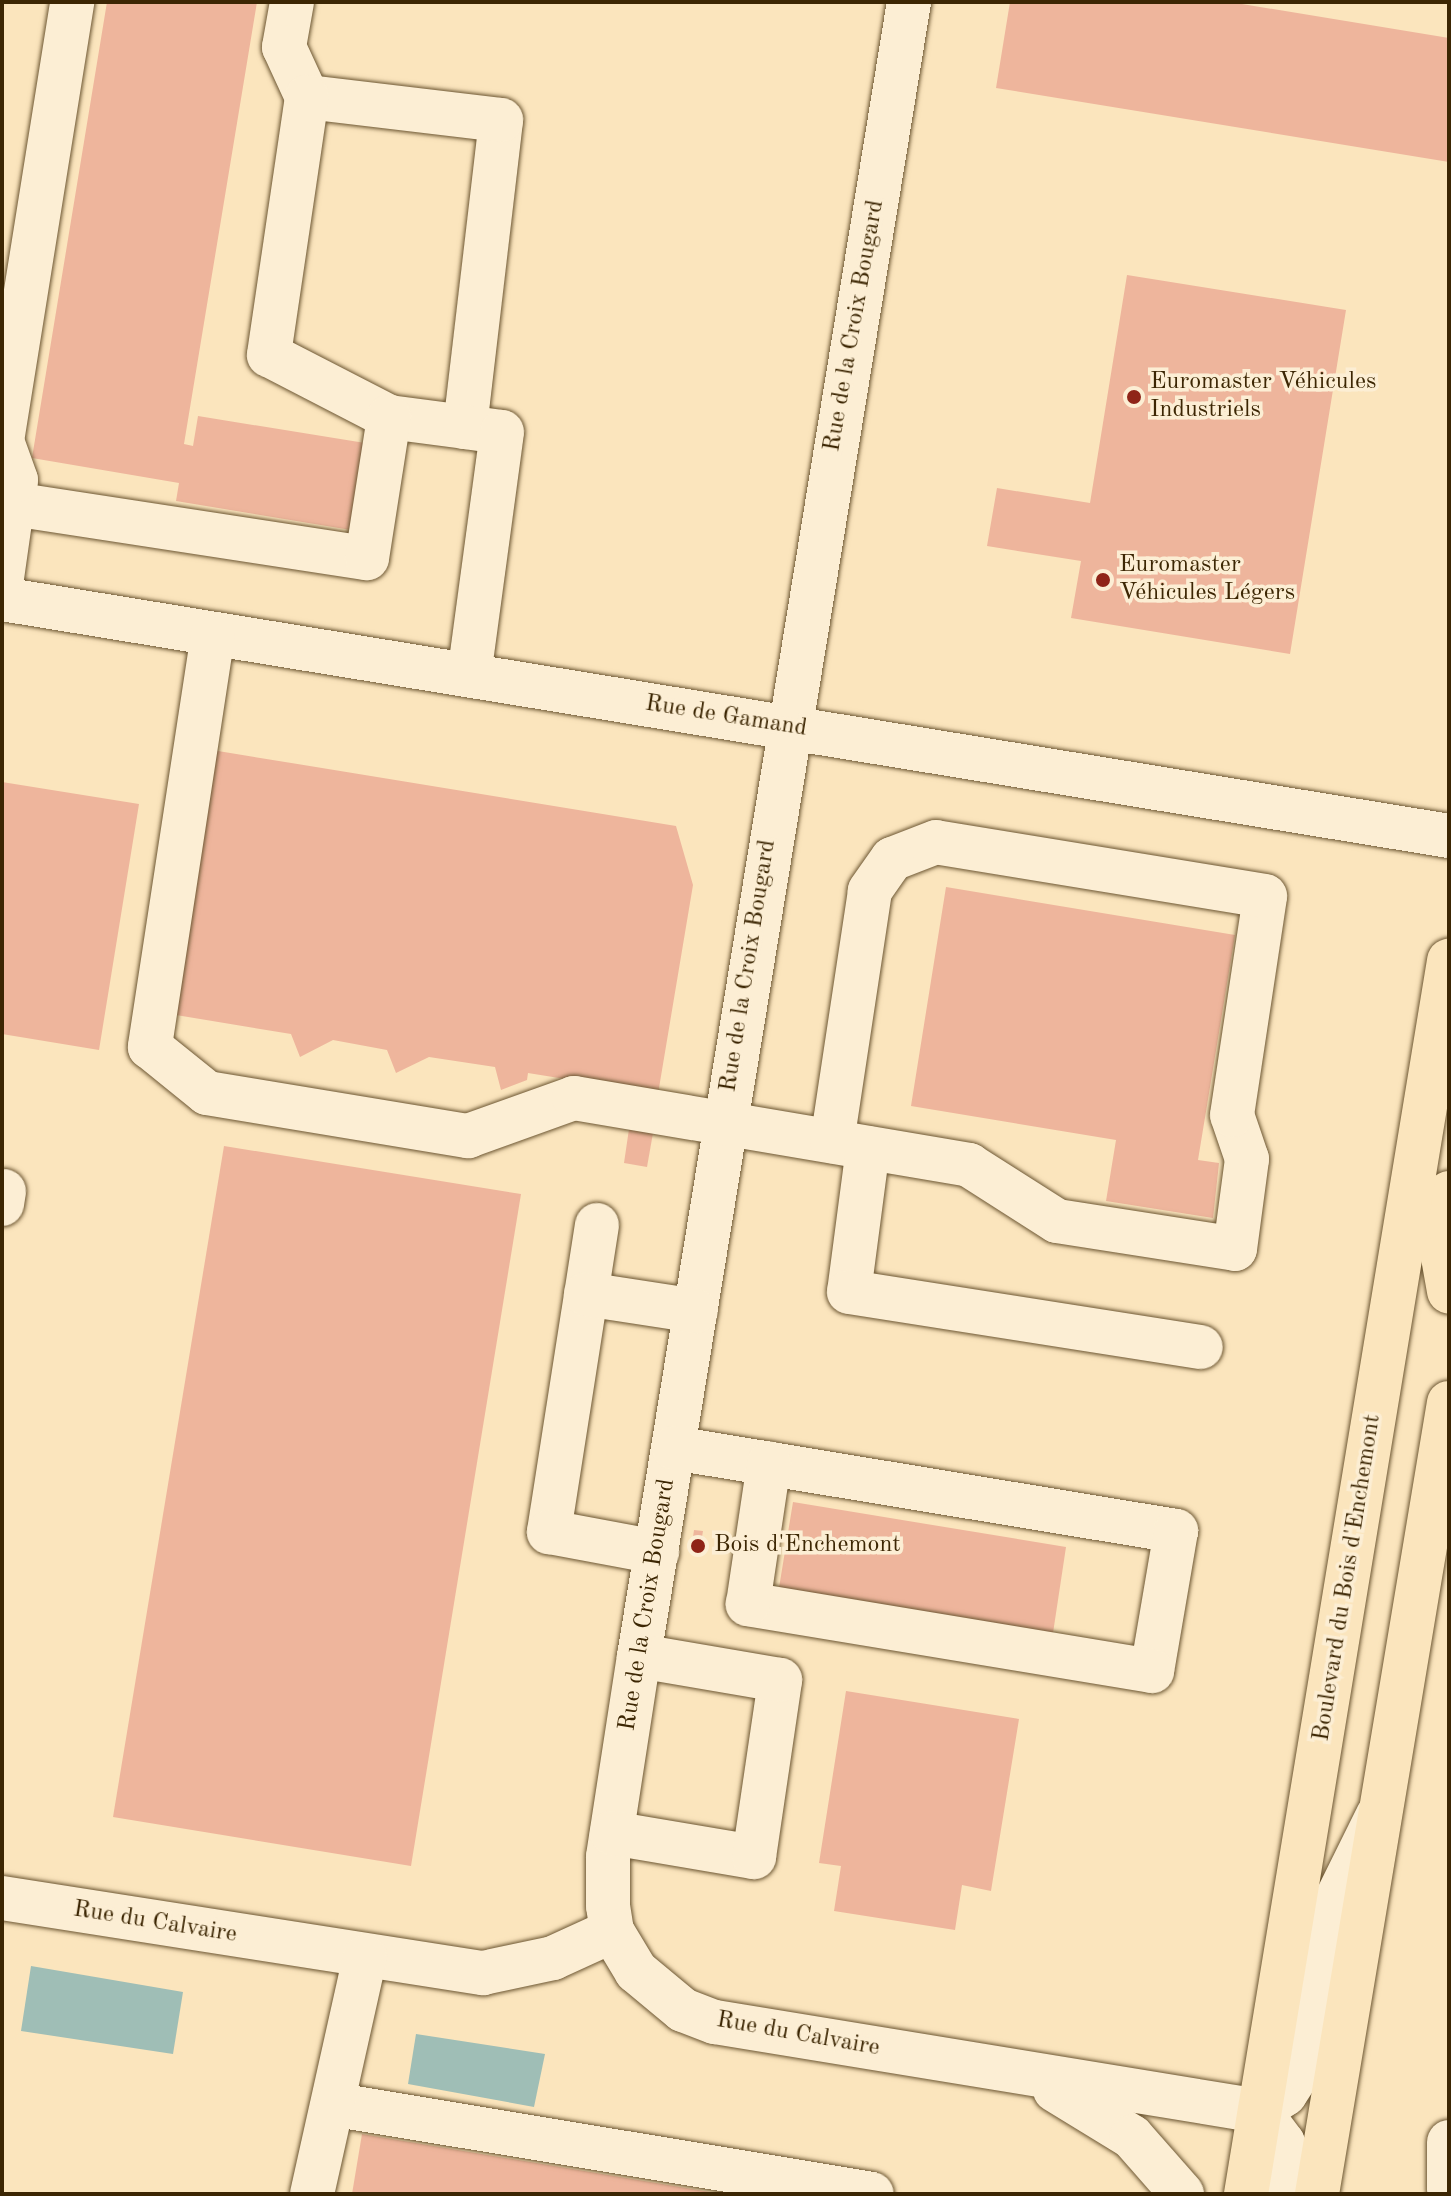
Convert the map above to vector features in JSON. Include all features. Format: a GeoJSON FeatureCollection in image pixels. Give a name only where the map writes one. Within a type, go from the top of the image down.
{"type":"FeatureCollection","features":[{"type":"Feature","properties":{"kind":"main road","name":"Boulevard du Bois d'Enchemont"},"geometry":{"type":"LineString","coordinates":[[1246,2194],[1449,966]]}},
{"type":"Feature","properties":{"kind":"main road"},"geometry":{"type":"LineString","coordinates":[[1449,1193],[1443,1243],[1449,1291]]}},
{"type":"Feature","properties":{"kind":"main road"},"geometry":{"type":"LineString","coordinates":[[1317,2194],[1449,1403]]}},
{"type":"Feature","properties":{"kind":"street"},"geometry":{"type":"LineString","coordinates":[[2,578],[16,480],[2,441],[72,2]]}},
{"type":"Feature","properties":{"kind":"street"},"geometry":{"type":"LineString","coordinates":[[292,2],[284,47],[307,97],[269,355],[389,417],[502,432],[469,675]]}},
{"type":"Feature","properties":{"kind":"street","name":"Rue de la Croix Bougard"},"geometry":{"type":"LineString","coordinates":[[612,1931],[612,1833],[639,1656],[696,1311],[786,726],[909,2]]}},
{"type":"Feature","properties":{"kind":"street"},"geometry":{"type":"LineString","coordinates":[[307,97],[501,120],[465,427]]}},
{"type":"Feature","properties":{"kind":"street"},"geometry":{"type":"LineString","coordinates":[[13,504],[367,558],[389,417]]}},
{"type":"Feature","properties":{"kind":"street","name":"Rue de Gamand"},"geometry":{"type":"LineString","coordinates":[[2,599],[1449,836]]}},
{"type":"Feature","properties":{"kind":"street"},"geometry":{"type":"LineString","coordinates":[[213,634],[150,1047],[207,1093],[468,1136],[574,1098],[850,1144],[969,1165],[1057,1221],[1235,1249],[1247,1159],[1232,1115],[1265,896],[936,842],[892,859],[870,891],[850,1144],[849,1292],[1201,1347]]}},
{"type":"Feature","properties":{"kind":"street"},"geometry":{"type":"LineString","coordinates":[[597,1225],[549,1532],[657,1552]]}},
{"type":"Feature","properties":{"kind":"street"},"geometry":{"type":"LineString","coordinates":[[586,1294],[696,1311]]}},
{"type":"Feature","properties":{"kind":"street"},"geometry":{"type":"LineString","coordinates":[[674,1448],[1176,1531],[1152,1671],[748,1604],[769,1464]]}},
{"type":"Feature","properties":{"kind":"street"},"geometry":{"type":"LineString","coordinates":[[612,1833],[754,1857],[780,1680],[639,1656]]}},
{"type":"Feature","properties":{"kind":"street"},"geometry":{"type":"LineString","coordinates":[[1288,2194],[1283,2143],[1259,2111],[1285,2094],[1302,2068],[1334,1904],[1384,1804]]}},
{"type":"Feature","properties":{"kind":"street","name":"Rue du Calvaire"},"geometry":{"type":"LineString","coordinates":[[2,1898],[483,1973],[553,1958],[612,1931],[657,1992],[715,2022],[1259,2111]]}},
{"type":"Feature","properties":{"kind":"street"},"geometry":{"type":"LineString","coordinates":[[312,2194],[337,2105],[365,1957]]}},
{"type":"Feature","properties":{"kind":"street"},"geometry":{"type":"LineString","coordinates":[[1021,2072],[1114,2122],[1182,2194]]}},
{"type":"Feature","properties":{"kind":"street"},"geometry":{"type":"LineString","coordinates":[[337,2105],[872,2194]]}},
{"type":"Feature","properties":{"kind":"street"},"geometry":{"type":"LineString","coordinates":[[1449,2142],[1449,2190]]}},
{"type":"Feature","properties":{"kind":"water"},"geometry":{"type":"Polygon","coordinates":[[[31,1966],[183,1992],[173,2054],[21,2031],[31,1966]]]}},
{"type":"Feature","properties":{"kind":"water"},"geometry":{"type":"Polygon","coordinates":[[[416,2034],[545,2054],[534,2107],[408,2084],[416,2034]]]}},
{"type":"Feature","properties":{"kind":"building"},"geometry":{"type":"Polygon","coordinates":[[[107,2],[257,2],[184,444],[193,446],[198,416],[365,443],[351,530],[176,501],[179,483],[32,458],[107,2]]]}},
{"type":"Feature","properties":{"kind":"building"},"geometry":{"type":"Polygon","coordinates":[[[1010,2],[1230,2],[1449,38],[1449,162],[996,88],[1010,2]]]}},
{"type":"Feature","properties":{"kind":"building"},"geometry":{"type":"Polygon","coordinates":[[[1127,275],[1346,310],[1290,654],[1071,618],[1081,561],[987,546],[997,488],[1090,503],[1127,275]]]}},
{"type":"Feature","properties":{"kind":"building"},"geometry":{"type":"Polygon","coordinates":[[[212,750],[676,826],[693,885],[658,1094],[528,1073],[527,1080],[501,1090],[495,1067],[429,1057],[396,1073],[387,1050],[333,1040],[300,1057],[291,1034],[170,1014],[212,750]]]}},
{"type":"Feature","properties":{"kind":"building"},"geometry":{"type":"Polygon","coordinates":[[[2,782],[139,804],[99,1050],[2,1034],[2,782]]]}},
{"type":"Feature","properties":{"kind":"building"},"geometry":{"type":"Polygon","coordinates":[[[946,887],[1235,935],[1198,1160],[1219,1163],[1213,1218],[1106,1201],[1116,1140],[911,1106],[946,887]]]}},
{"type":"Feature","properties":{"kind":"building"},"geometry":{"type":"Polygon","coordinates":[[[629,1129],[653,1133],[647,1167],[624,1163],[629,1129]]]}},
{"type":"Feature","properties":{"kind":"building"},"geometry":{"type":"Polygon","coordinates":[[[224,1146],[521,1194],[411,1866],[113,1817],[224,1146]]]}},
{"type":"Feature","properties":{"kind":"building"},"geometry":{"type":"Polygon","coordinates":[[[793,1502],[1066,1547],[1053,1633],[779,1588],[793,1502]]]}},
{"type":"Feature","properties":{"kind":"building"},"geometry":{"type":"Polygon","coordinates":[[[694,1530],[703,1531],[699,1554],[691,1552],[694,1530]]]}},
{"type":"Feature","properties":{"kind":"building"},"geometry":{"type":"Polygon","coordinates":[[[846,1691],[1019,1719],[991,1891],[962,1885],[955,1930],[834,1911],[841,1866],[819,1863],[846,1691]]]}},
{"type":"Feature","properties":{"kind":"building"},"geometry":{"type":"Polygon","coordinates":[[[362,2134],[710,2192],[710,2194],[352,2194],[362,2134]]]}},
{"type":"Feature","properties":{"kind":"place","name":"Euromaster Véhicules Industriels"},"geometry":{"type":"Point","coordinates":[1134,397]}},
{"type":"Feature","properties":{"kind":"place","name":"Euromaster Véhicules Légers"},"geometry":{"type":"Point","coordinates":[1103,580]}},
{"type":"Feature","properties":{"kind":"place","name":"Bois d'Enchemont"},"geometry":{"type":"Point","coordinates":[698,1546]}}]}
